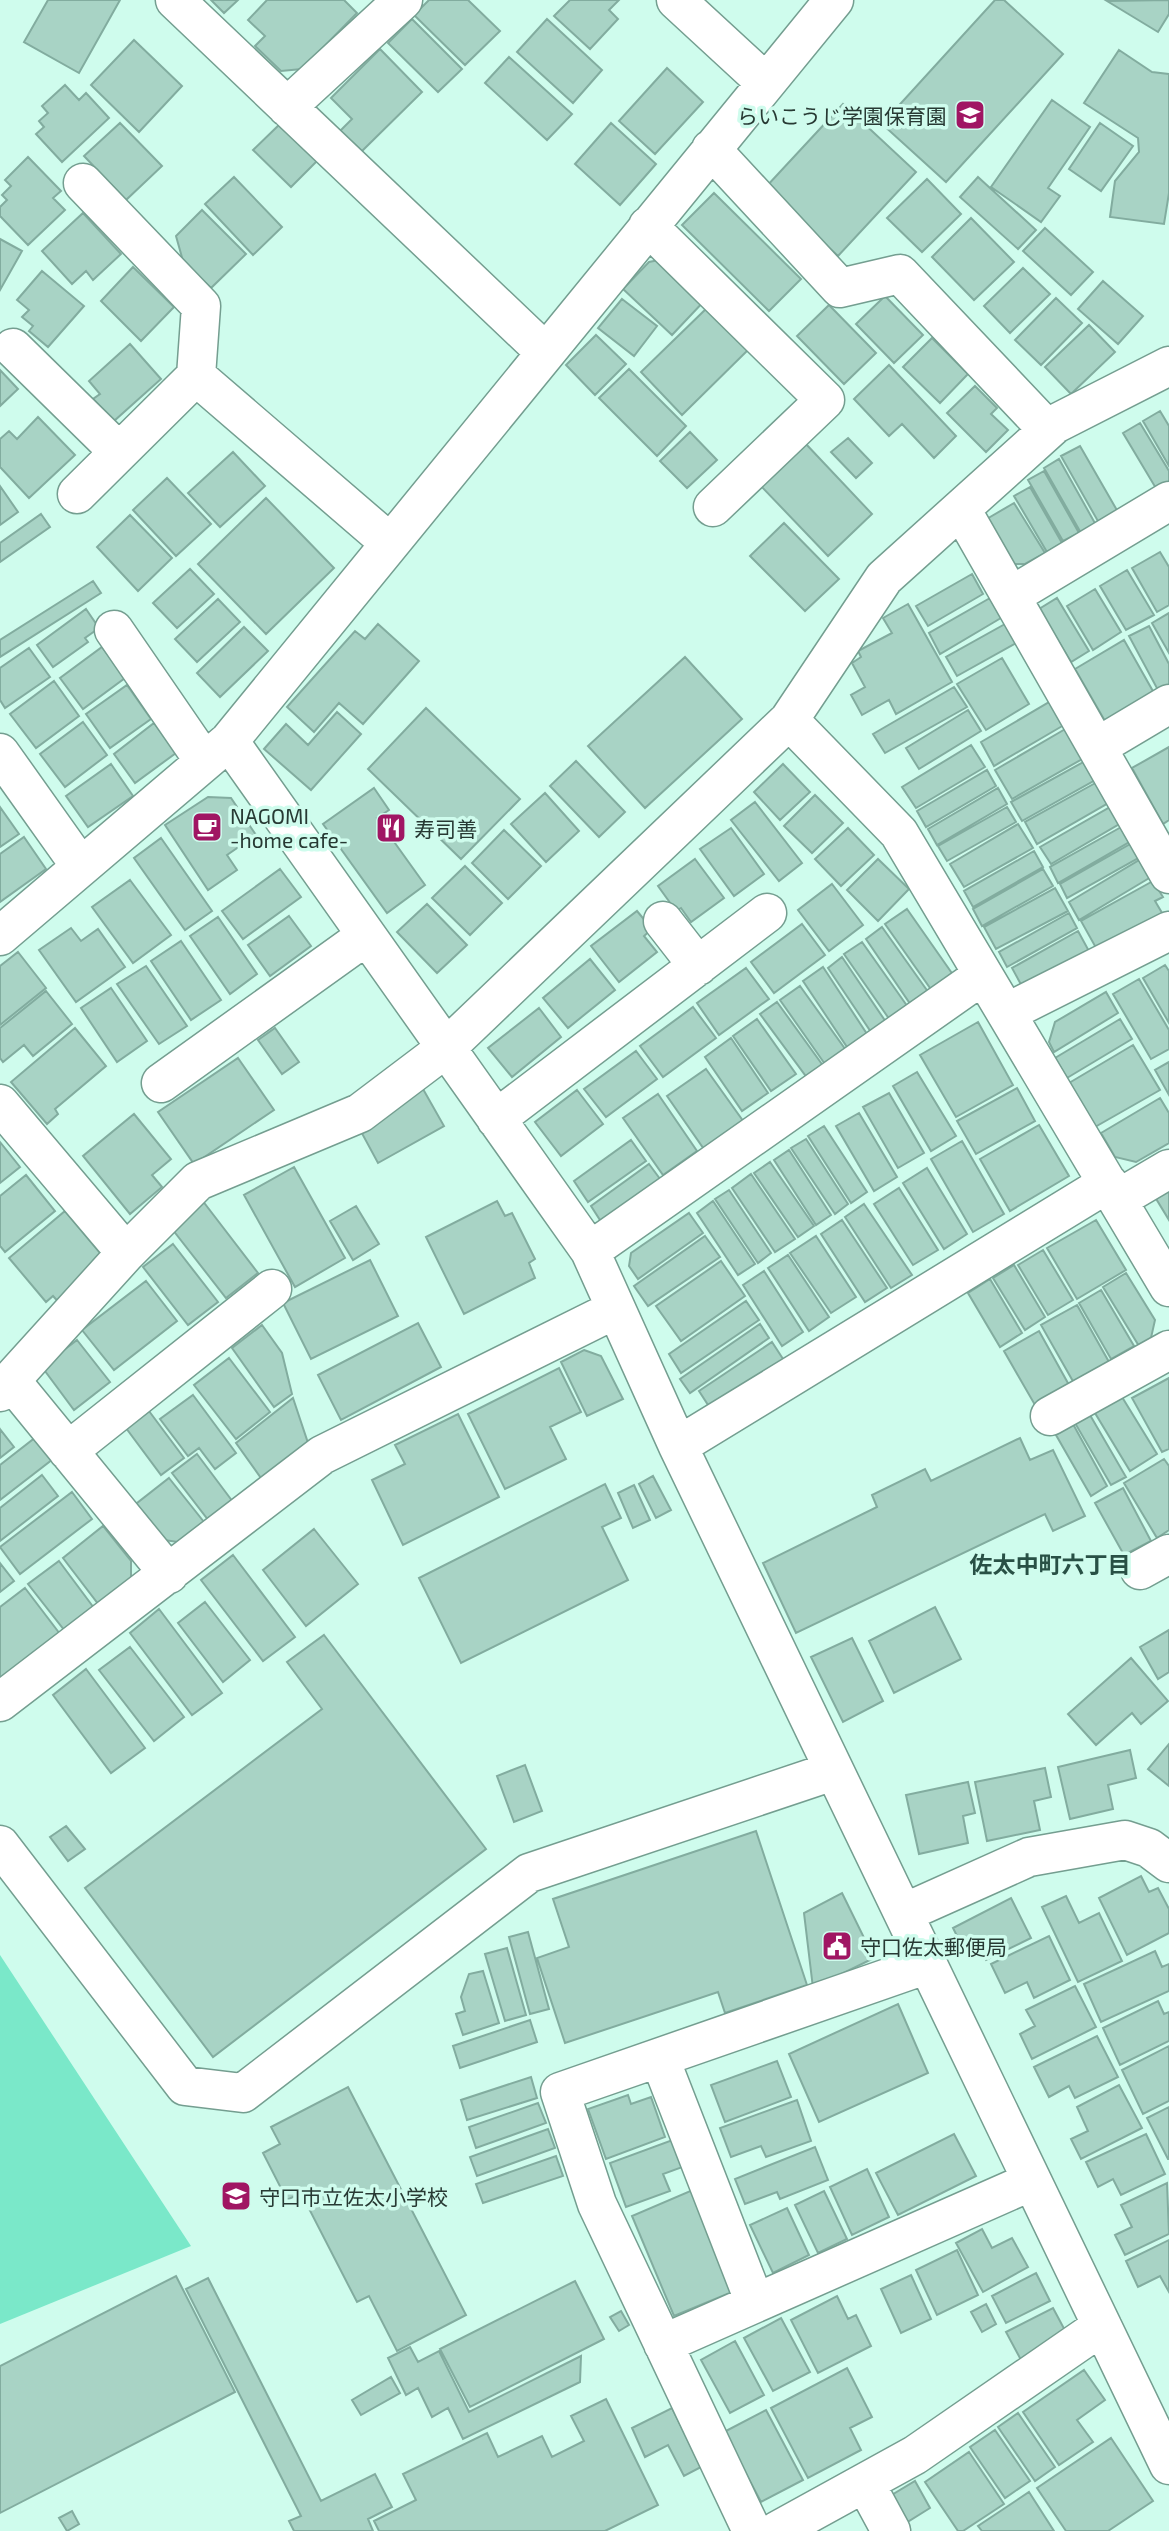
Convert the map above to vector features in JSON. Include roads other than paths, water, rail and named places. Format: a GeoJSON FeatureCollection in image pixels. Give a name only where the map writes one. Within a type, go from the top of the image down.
{"type":"FeatureCollection","features":[{"type":"Feature","properties":{"kind":"street"},"geometry":{"type":"LineString","coordinates":[[175,0],[545,352]]}},
{"type":"Feature","properties":{"kind":"street"},"geometry":{"type":"LineString","coordinates":[[287,107],[403,0]]}},
{"type":"Feature","properties":{"kind":"street"},"geometry":{"type":"LineString","coordinates":[[676,0],[766,83]]}},
{"type":"Feature","properties":{"kind":"street"},"geometry":{"type":"LineString","coordinates":[[0,936],[217,751],[834,0]]}},
{"type":"Feature","properties":{"kind":"street"},"geometry":{"type":"LineString","coordinates":[[711,149],[840,288],[900,274],[1048,430]]}},
{"type":"Feature","properties":{"kind":"street"},"geometry":{"type":"LineString","coordinates":[[77,494],[195,376],[201,306],[83,183]]}},
{"type":"Feature","properties":{"kind":"street"},"geometry":{"type":"LineString","coordinates":[[648,226],[825,400],[713,508]]}},
{"type":"Feature","properties":{"kind":"street"},"geometry":{"type":"LineString","coordinates":[[13,348],[119,452]]}},
{"type":"Feature","properties":{"kind":"street"},"geometry":{"type":"LineString","coordinates":[[169,1574],[68,1451],[6,1387],[126,1253],[198,1181],[360,1113],[446,1048],[789,720],[884,578],[1048,430],[1169,366]]}},
{"type":"Feature","properties":{"kind":"street"},"geometry":{"type":"LineString","coordinates":[[195,376],[390,543]]}},
{"type":"Feature","properties":{"kind":"street"},"geometry":{"type":"LineString","coordinates":[[1011,596],[1169,501]]}},
{"type":"Feature","properties":{"kind":"street"},"geometry":{"type":"LineString","coordinates":[[961,509],[1169,874]]}},
{"type":"Feature","properties":{"kind":"street"},"geometry":{"type":"LineString","coordinates":[[114,630],[217,751],[366,936],[590,1251],[678,1446],[833,1772],[904,1913],[1169,2465]]}},
{"type":"Feature","properties":{"kind":"street"},"geometry":{"type":"LineString","coordinates":[[1097,747],[1169,704]]}},
{"type":"Feature","properties":{"kind":"street"},"geometry":{"type":"LineString","coordinates":[[789,720],[899,833],[1169,1287]]}},
{"type":"Feature","properties":{"kind":"street"},"geometry":{"type":"LineString","coordinates":[[0,753],[80,867]]}},
{"type":"Feature","properties":{"kind":"street"},"geometry":{"type":"LineString","coordinates":[[496,1119],[767,913]]}},
{"type":"Feature","properties":{"kind":"street"},"geometry":{"type":"LineString","coordinates":[[663,921],[698,966]]}},
{"type":"Feature","properties":{"kind":"street"},"geometry":{"type":"LineString","coordinates":[[1006,1013],[1169,931]]}},
{"type":"Feature","properties":{"kind":"street"},"geometry":{"type":"LineString","coordinates":[[161,1083],[366,936]]}},
{"type":"Feature","properties":{"kind":"street"},"geometry":{"type":"LineString","coordinates":[[590,1251],[983,975]]}},
{"type":"Feature","properties":{"kind":"street"},"geometry":{"type":"LineString","coordinates":[[0,1104],[126,1253]]}},
{"type":"Feature","properties":{"kind":"street"},"geometry":{"type":"LineString","coordinates":[[678,1446],[1113,1191],[1169,1169]]}},
{"type":"Feature","properties":{"kind":"street"},"geometry":{"type":"LineString","coordinates":[[68,1451],[272,1289]]}},
{"type":"Feature","properties":{"kind":"street"},"geometry":{"type":"LineString","coordinates":[[0,1702],[322,1455],[616,1309]]}},
{"type":"Feature","properties":{"kind":"street"},"geometry":{"type":"LineString","coordinates":[[1050,1416],[1169,1350]]}},
{"type":"Feature","properties":{"kind":"street"},"geometry":{"type":"LineString","coordinates":[[0,1845],[185,2086],[243,2093],[529,1873],[833,1772]]}},
{"type":"Feature","properties":{"kind":"street"},"geometry":{"type":"LineString","coordinates":[[904,1913],[1029,1857],[1125,1840],[1149,1848],[1169,1863]]}},
{"type":"Feature","properties":{"kind":"street"},"geometry":{"type":"LineString","coordinates":[[752,2531],[597,2204],[560,2092],[928,1964]]}},
{"type":"Feature","properties":{"kind":"street"},"geometry":{"type":"LineString","coordinates":[[660,2059],[755,2303]]}},
{"type":"Feature","properties":{"kind":"street"},"geometry":{"type":"LineString","coordinates":[[663,2344],[1032,2181]]}},
{"type":"Feature","properties":{"kind":"street"},"geometry":{"type":"LineString","coordinates":[[777,2531],[915,2455],[1102,2326]]}},
{"type":"Feature","properties":{"kind":"street"},"geometry":{"type":"LineString","coordinates":[[865,2483],[891,2531]]}},
{"type":"Feature","properties":{"kind":"place","name":"らいこうじ学園保育園"},"geometry":{"type":"Point","coordinates":[970,115]}},
{"type":"Feature","properties":{"kind":"place","name":"NAGOMI -home cafe-"},"geometry":{"type":"Point","coordinates":[207,827]}},
{"type":"Feature","properties":{"kind":"place","name":"寿司善"},"geometry":{"type":"Point","coordinates":[391,828]}},
{"type":"Feature","properties":{"kind":"place","name":"守口佐太郵便局"},"geometry":{"type":"Point","coordinates":[837,1946]}},
{"type":"Feature","properties":{"kind":"place","name":"守口市立佐太小学校"},"geometry":{"type":"Point","coordinates":[236,2196]}},
{"type":"Feature","properties":{"kind":"district","name":"佐太中町六丁目"},"geometry":{"type":"Point","coordinates":[1050,1564]}}]}
